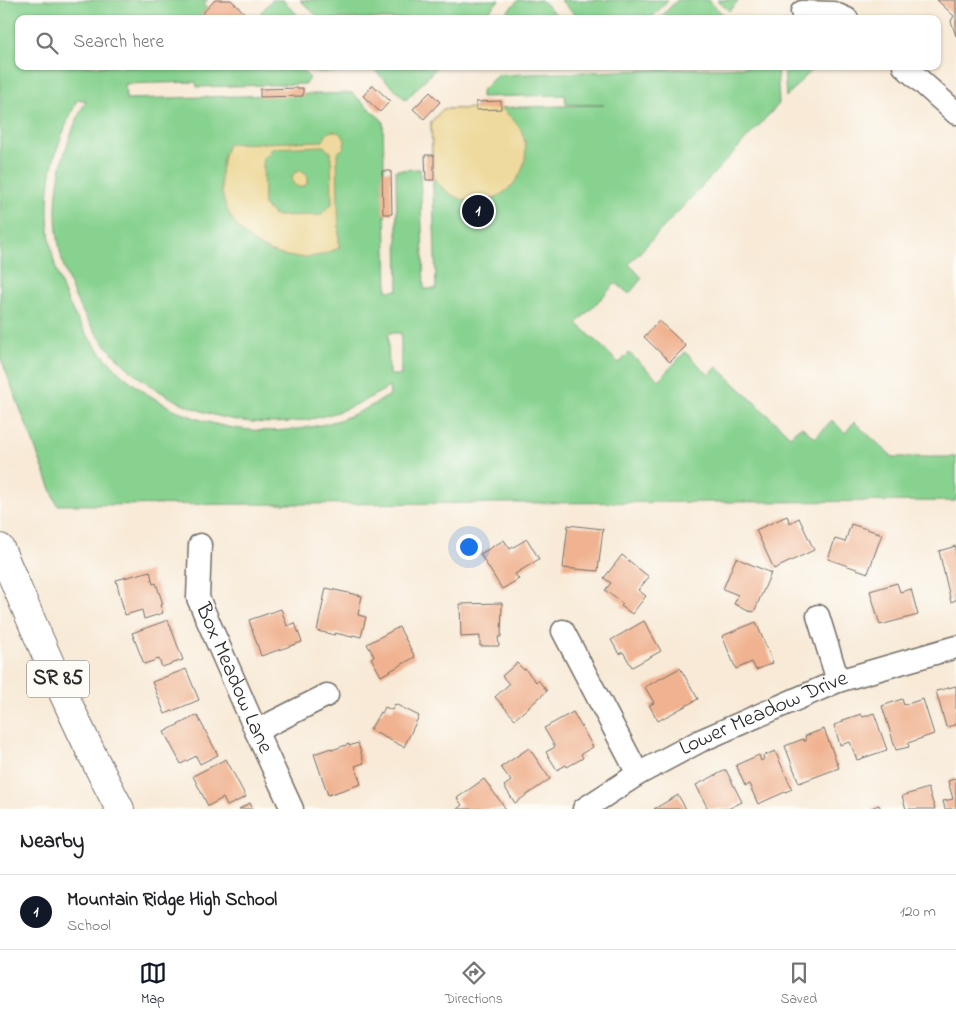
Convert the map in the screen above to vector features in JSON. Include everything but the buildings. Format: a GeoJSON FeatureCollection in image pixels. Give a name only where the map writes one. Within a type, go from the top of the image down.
{"type":"FeatureCollection","features":[{"type":"Feature","properties":{"kind":"highway","name":"SR 85"},"geometry":{"type":"LineString","coordinates":[[0,548],[53,668],[120,809]]}},
{"type":"Feature","properties":{"kind":"street"},"geometry":{"type":"LineString","coordinates":[[802,12],[833,13],[838,15]]}},
{"type":"Feature","properties":{"kind":"street"},"geometry":{"type":"LineString","coordinates":[[908,70],[956,113]]}},
{"type":"Feature","properties":{"kind":"street","name":"Box Meadow Lane"},"geometry":{"type":"LineString","coordinates":[[200,545],[198,598],[256,732],[292,809]]}},
{"type":"Feature","properties":{"kind":"street"},"geometry":{"type":"LineString","coordinates":[[818,616],[838,681]]}},
{"type":"Feature","properties":{"kind":"street"},"geometry":{"type":"LineString","coordinates":[[563,631],[638,774]]}},
{"type":"Feature","properties":{"kind":"street","name":"Lower Meadow Drive"},"geometry":{"type":"LineString","coordinates":[[584,809],[638,774],[700,741],[838,681],[956,647]]}},
{"type":"Feature","properties":{"kind":"street"},"geometry":{"type":"LineString","coordinates":[[256,732],[327,695]]}},
{"type":"Feature","properties":{"kind":"green space"},"geometry":{"type":"Polygon","coordinates":[[[0,0],[208,0],[203,5],[207,8],[202,15],[15,15],[15,70],[302,70],[310,78],[305,84],[197,87],[196,82],[125,84],[126,99],[352,93],[383,121],[387,291],[398,290],[396,170],[420,169],[424,289],[436,289],[431,122],[443,109],[604,105],[566,104],[565,95],[481,97],[481,91],[497,75],[653,70],[777,70],[779,104],[629,264],[642,278],[629,294],[616,283],[577,323],[619,363],[629,353],[659,380],[685,352],[709,375],[717,367],[790,436],[802,427],[815,438],[832,420],[845,433],[854,422],[893,457],[956,457],[956,501],[57,505],[0,356],[0,0]],[[77,100],[66,124],[53,164],[48,197],[48,212],[53,259],[68,302],[91,340],[121,373],[157,400],[197,419],[241,429],[288,430],[319,425],[350,416],[390,395],[389,387],[333,414],[275,423],[227,418],[181,403],[141,378],[106,346],[80,307],[62,262],[56,212],[58,183],[64,154],[86,100],[77,100]],[[388,333],[389,375],[401,375],[401,333],[388,333]]]}},
{"type":"Feature","properties":{"kind":"green space"},"geometry":{"type":"Polygon","coordinates":[[[272,0],[283,0],[298,15],[259,15],[272,0]]]}},
{"type":"Feature","properties":{"kind":"green space"},"geometry":{"type":"Polygon","coordinates":[[[300,0],[499,0],[486,15],[316,15],[300,0]]]}},
{"type":"Feature","properties":{"kind":"green space"},"geometry":{"type":"Polygon","coordinates":[[[518,0],[541,0],[557,15],[504,15],[518,0]]]}},
{"type":"Feature","properties":{"kind":"green space"},"geometry":{"type":"Polygon","coordinates":[[[560,0],[668,0],[655,15],[576,15],[560,0]]]}},
{"type":"Feature","properties":{"kind":"green space"},"geometry":{"type":"Polygon","coordinates":[[[677,0],[708,0],[724,15],[663,15],[677,0]]]}},
{"type":"Feature","properties":{"kind":"green space"},"geometry":{"type":"Polygon","coordinates":[[[717,0],[739,0],[729,11],[717,0]]]}},
{"type":"Feature","properties":{"kind":"green space"},"geometry":{"type":"Polygon","coordinates":[[[312,70],[343,70],[341,72],[314,72],[312,70]]]}},
{"type":"Feature","properties":{"kind":"green space"},"geometry":{"type":"Polygon","coordinates":[[[374,70],[434,70],[406,100],[374,70]]]}},
{"type":"Feature","properties":{"kind":"green space"},"geometry":{"type":"Polygon","coordinates":[[[784,70],[811,70],[786,97],[784,70]]]}},
{"type":"Feature","properties":{"kind":"sand"},"geometry":{"type":"Polygon","coordinates":[[[501,108],[518,125],[524,138],[525,154],[522,169],[515,182],[505,192],[492,199],[478,202],[464,200],[449,193],[433,177],[431,122],[443,109],[501,108]]]}},
{"type":"Feature","properties":{"kind":"sand"},"geometry":{"type":"Polygon","coordinates":[[[332,131],[340,134],[345,141],[344,148],[337,153],[339,248],[309,257],[293,257],[277,254],[263,248],[239,229],[230,216],[224,201],[221,174],[228,144],[323,141],[326,135],[332,131]],[[324,146],[272,148],[269,154],[263,158],[264,206],[274,216],[321,215],[332,204],[331,152],[324,146]]]}},
{"type":"Feature","properties":{"kind":"sand"},"geometry":{"type":"Polygon","coordinates":[[[300,171],[306,173],[308,179],[306,185],[300,187],[294,185],[292,179],[294,173],[300,171]]]}},
{"type":"Feature","properties":{"kind":"place","name":"Mountain Ridge High School"},"geometry":{"type":"Point","coordinates":[478,211]}}]}
